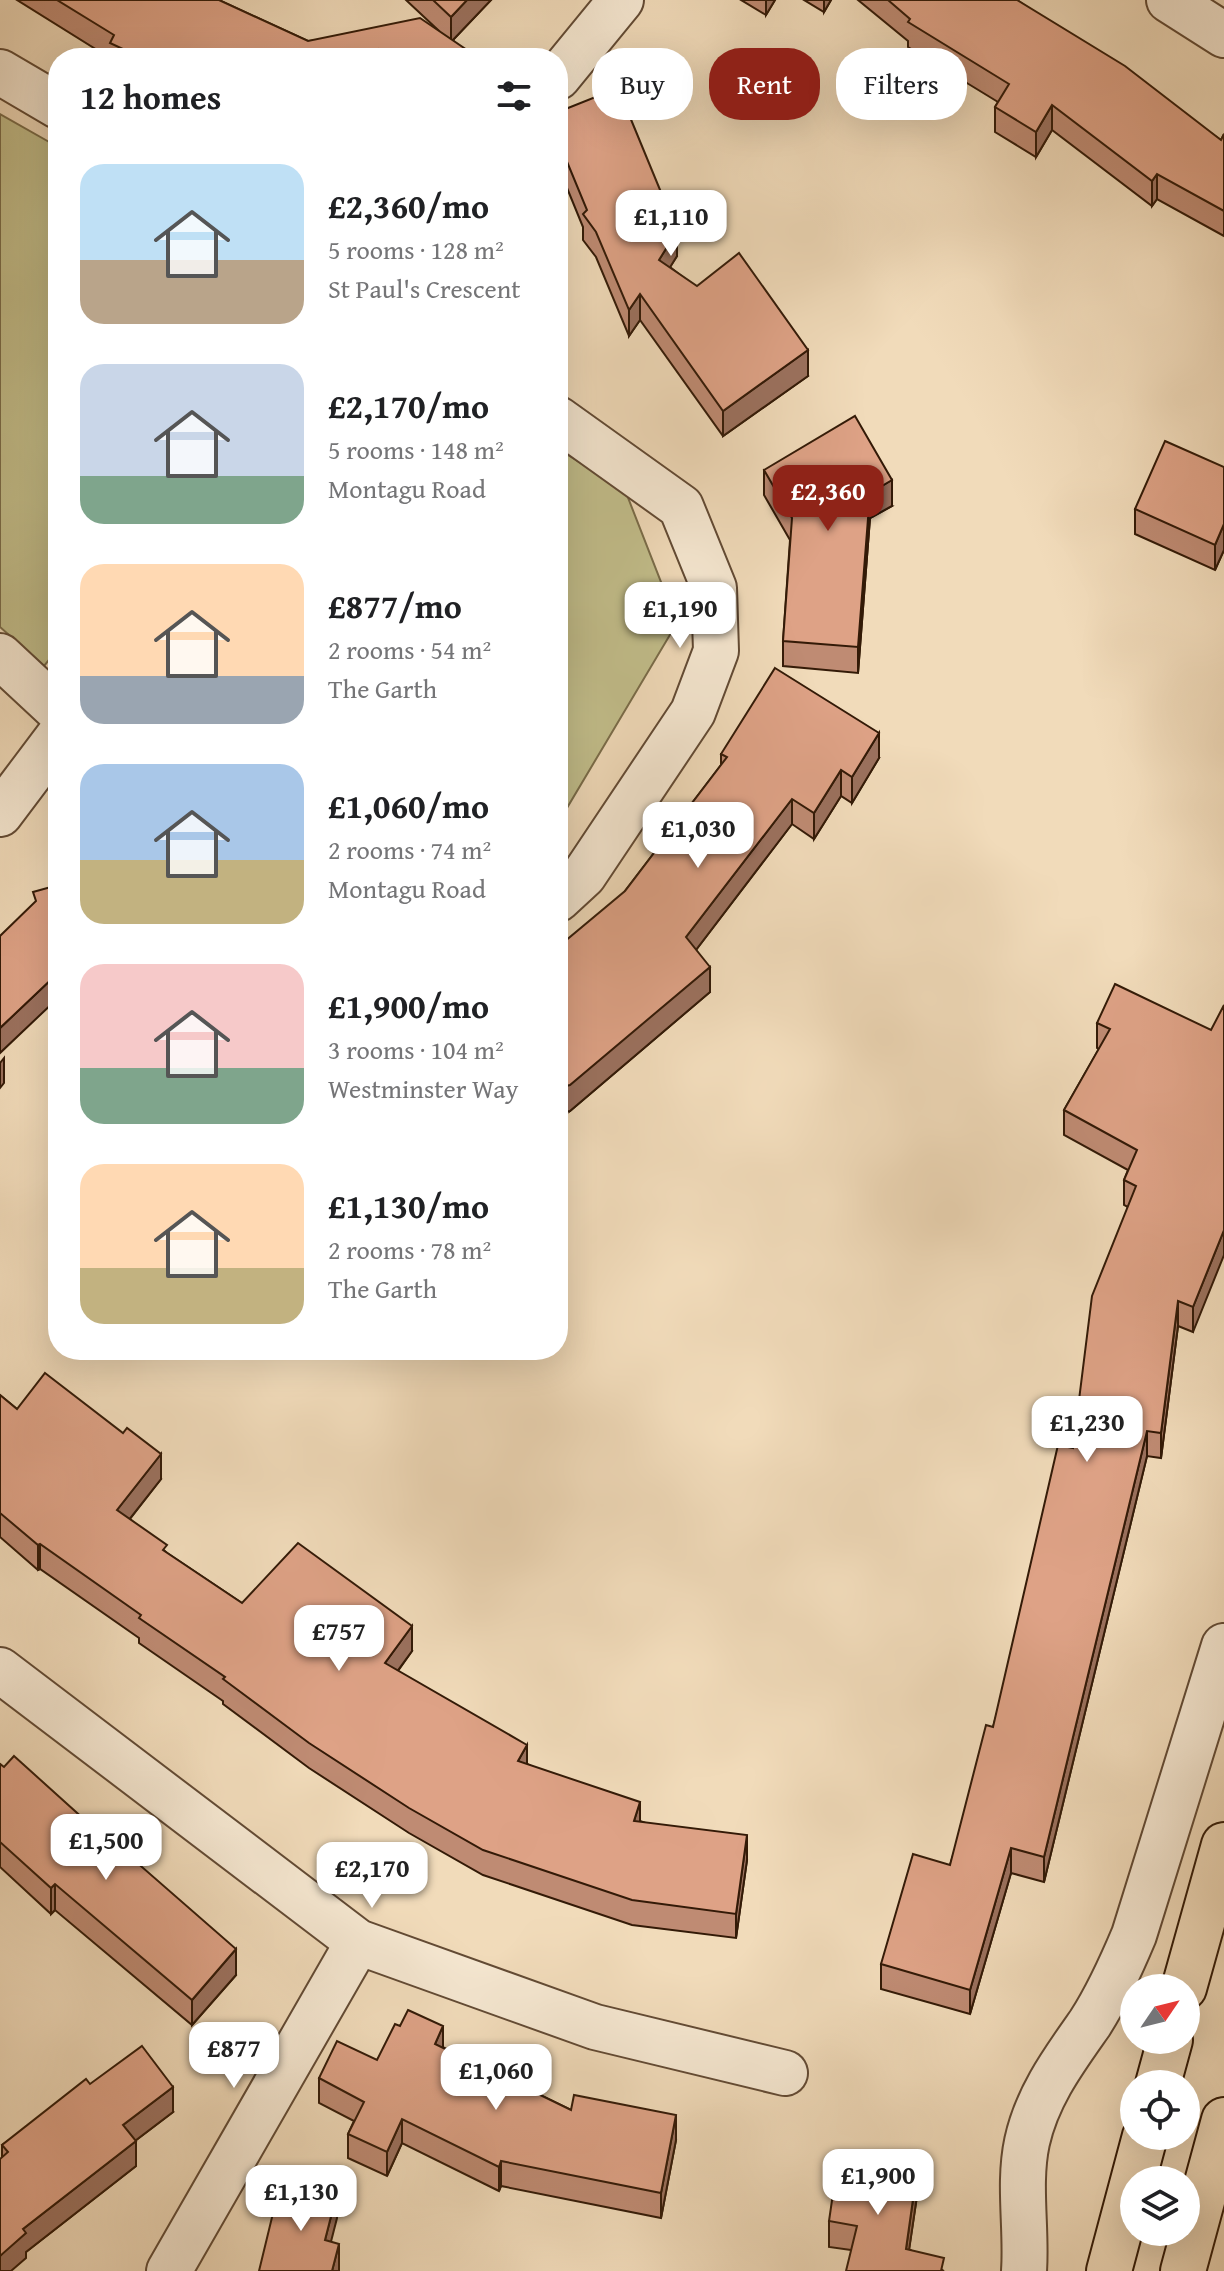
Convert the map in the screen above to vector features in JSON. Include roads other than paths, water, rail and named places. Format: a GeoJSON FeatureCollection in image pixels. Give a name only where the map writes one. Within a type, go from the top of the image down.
{"type":"FeatureCollection","features":[{"type":"Feature","properties":{"kind":"highway"},"geometry":{"type":"LineString","coordinates":[[1188,1974],[1224,1845]]}},
{"type":"Feature","properties":{"kind":"highway"},"geometry":{"type":"LineString","coordinates":[[1183,2271],[1224,2120]]}},
{"type":"Feature","properties":{"kind":"highway"},"geometry":{"type":"LineString","coordinates":[[1109,2271],[1141,2150]]}},
{"type":"Feature","properties":{"kind":"street"},"geometry":{"type":"LineString","coordinates":[[568,65],[621,0]]}},
{"type":"Feature","properties":{"kind":"street"},"geometry":{"type":"LineString","coordinates":[[1169,0],[1224,35]]}},
{"type":"Feature","properties":{"kind":"street"},"geometry":{"type":"LineString","coordinates":[[0,72],[48,100]]}},
{"type":"Feature","properties":{"kind":"street"},"geometry":{"type":"LineString","coordinates":[[568,426],[681,507],[714,588],[716,651],[693,712],[584,875],[568,890]]}},
{"type":"Feature","properties":{"kind":"street"},"geometry":{"type":"LineString","coordinates":[[0,656],[48,701]]}},
{"type":"Feature","properties":{"kind":"street"},"geometry":{"type":"LineString","coordinates":[[0,814],[48,750]]}},
{"type":"Feature","properties":{"kind":"street"},"geometry":{"type":"LineString","coordinates":[[1024,2271],[1023,2192],[1027,2142],[1042,2098],[1062,2060],[1115,1980],[1134,1935],[1224,1646]]}},
{"type":"Feature","properties":{"kind":"street"},"geometry":{"type":"LineString","coordinates":[[0,1670],[358,1942],[595,2027],[785,2073]]}},
{"type":"Feature","properties":{"kind":"street"},"geometry":{"type":"LineString","coordinates":[[169,2271],[358,1942]]}}]}
